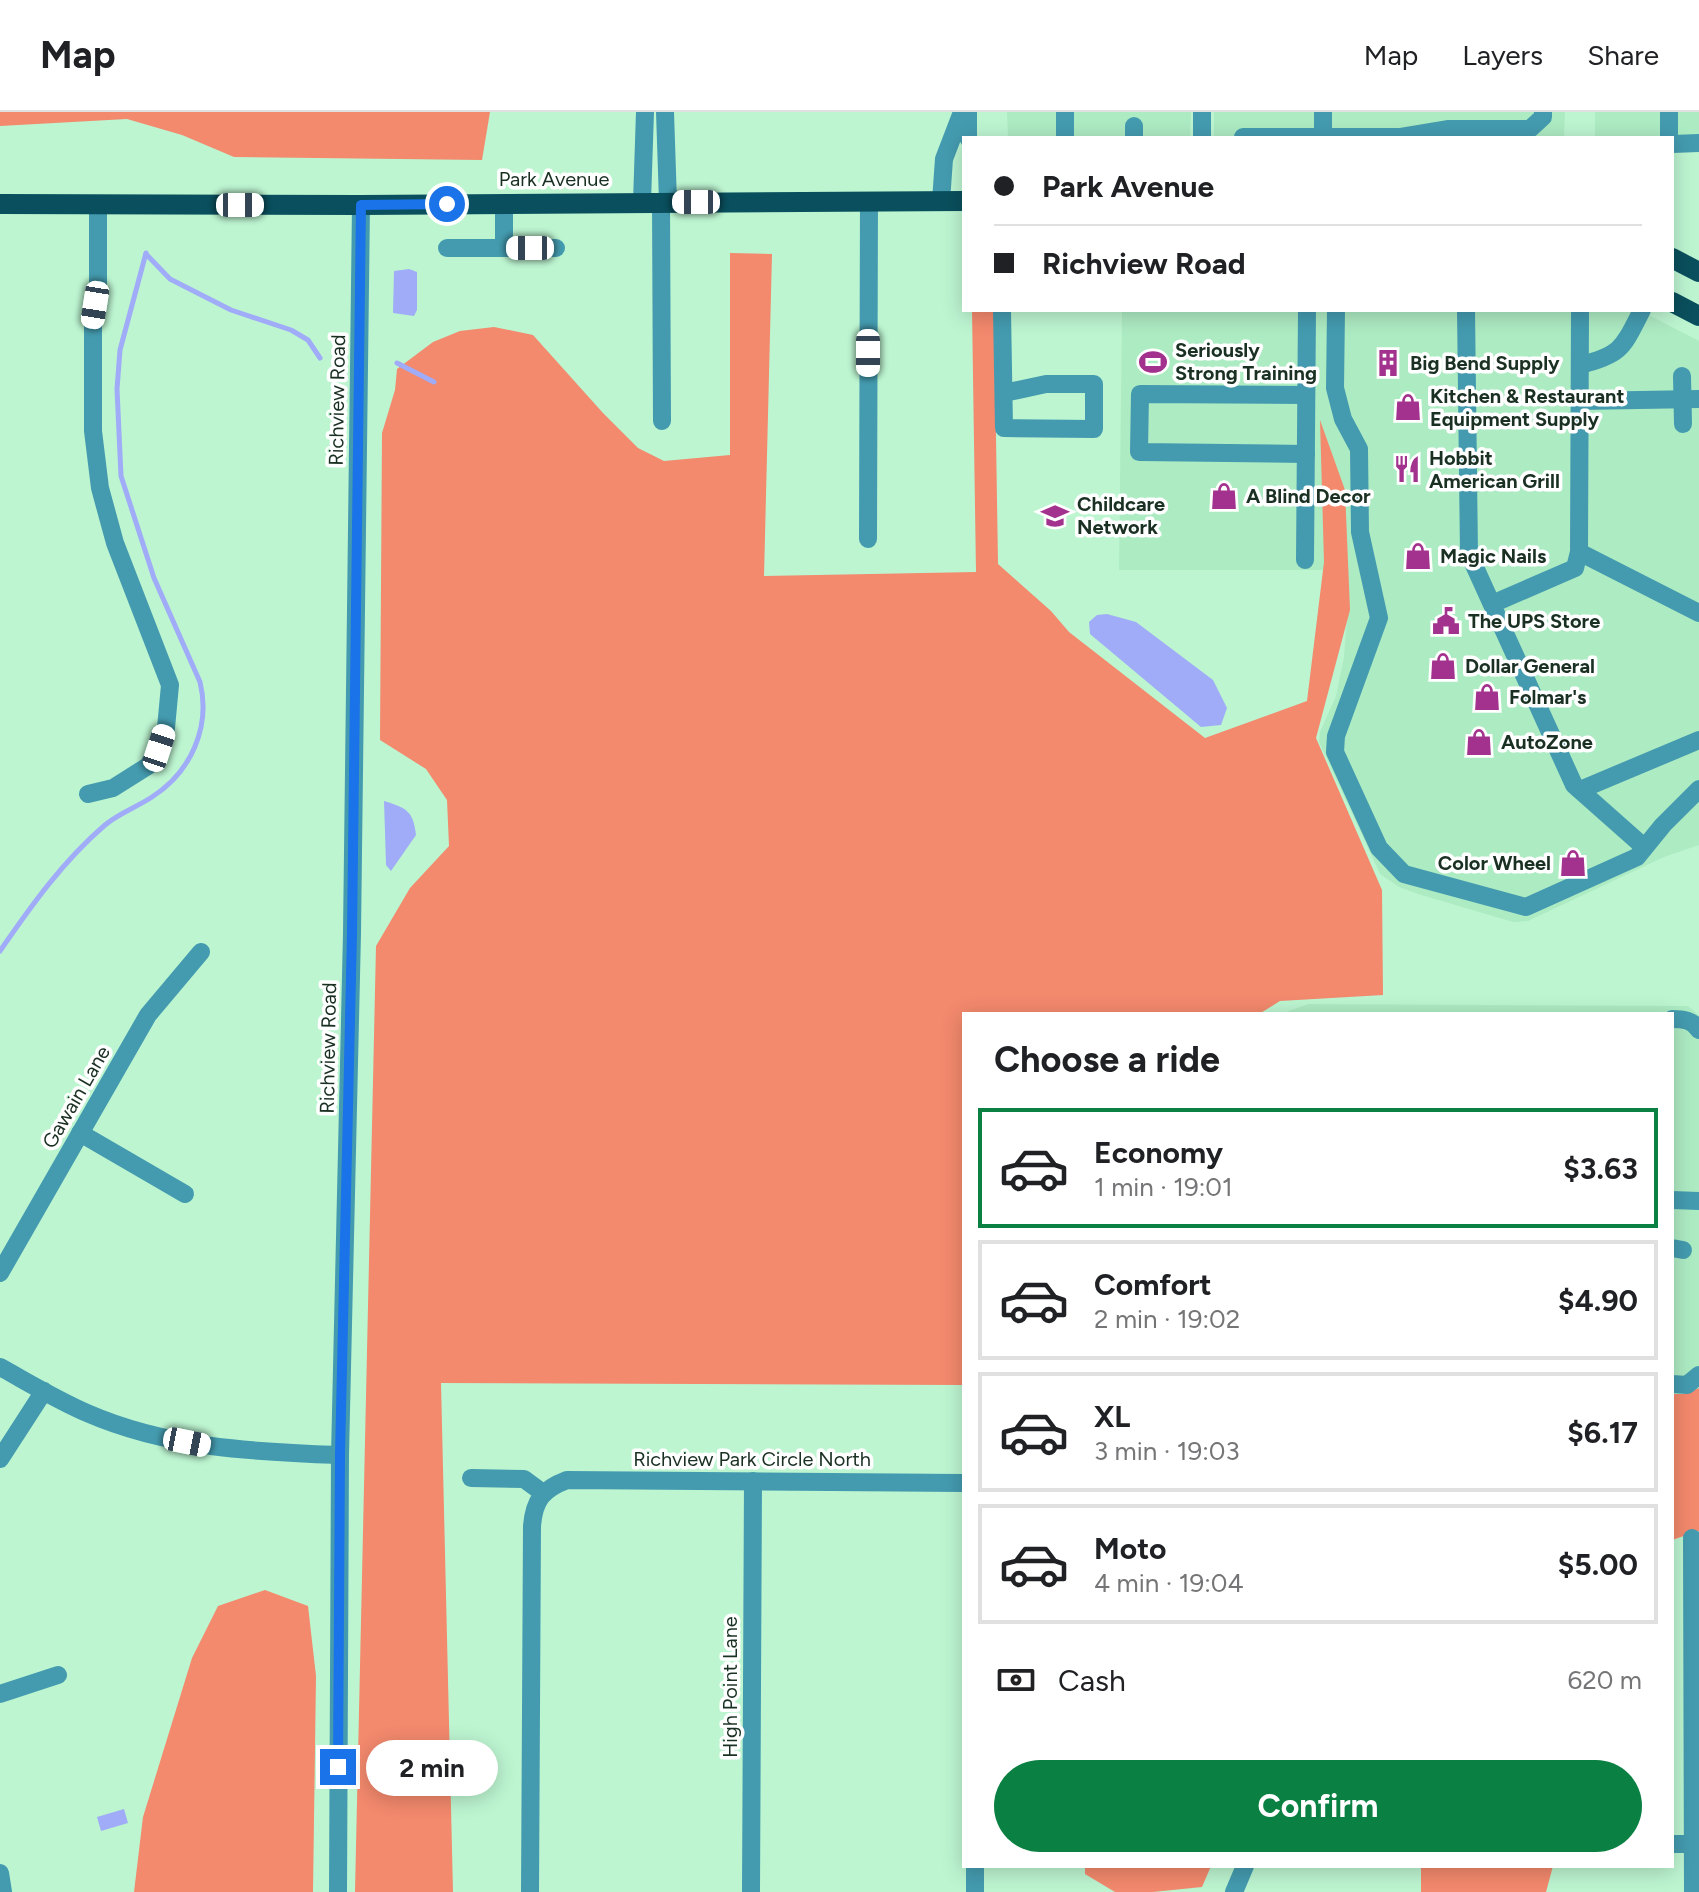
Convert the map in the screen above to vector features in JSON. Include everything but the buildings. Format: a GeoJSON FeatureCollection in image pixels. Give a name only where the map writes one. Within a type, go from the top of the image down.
{"type":"FeatureCollection","features":[{"type":"Feature","properties":{"kind":"main road","name":"Park Avenue"},"geometry":{"type":"LineString","coordinates":[[0,204],[962,201]]}},
{"type":"Feature","properties":{"kind":"main road"},"geometry":{"type":"LineString","coordinates":[[1674,259],[1699,272]]}},
{"type":"Feature","properties":{"kind":"main road"},"geometry":{"type":"LineString","coordinates":[[1674,303],[1699,316]]}},
{"type":"Feature","properties":{"kind":"street"},"geometry":{"type":"LineString","coordinates":[[645,112],[657,202],[662,421]]}},
{"type":"Feature","properties":{"kind":"street"},"geometry":{"type":"LineString","coordinates":[[657,202],[665,112]]}},
{"type":"Feature","properties":{"kind":"street"},"geometry":{"type":"LineString","coordinates":[[965,112],[968,136]]}},
{"type":"Feature","properties":{"kind":"street"},"geometry":{"type":"LineString","coordinates":[[941,201],[944,159],[965,112]]}},
{"type":"Feature","properties":{"kind":"street"},"geometry":{"type":"LineString","coordinates":[[1065,112],[1065,136]]}},
{"type":"Feature","properties":{"kind":"street"},"geometry":{"type":"LineString","coordinates":[[1202,112],[1202,136]]}},
{"type":"Feature","properties":{"kind":"street"},"geometry":{"type":"LineString","coordinates":[[1323,112],[1323,136]]}},
{"type":"Feature","properties":{"kind":"street"},"geometry":{"type":"LineString","coordinates":[[1432,112],[1433,132]]}},
{"type":"Feature","properties":{"kind":"street"},"geometry":{"type":"LineString","coordinates":[[1407,136],[1449,129],[1521,134],[1543,117],[1543,112]]}},
{"type":"Feature","properties":{"kind":"street"},"geometry":{"type":"LineString","coordinates":[[1669,112],[1669,136]]}},
{"type":"Feature","properties":{"kind":"street"},"geometry":{"type":"LineString","coordinates":[[1674,144],[1699,143]]}},
{"type":"Feature","properties":{"kind":"street"},"geometry":{"type":"LineString","coordinates":[[868,539],[869,201]]}},
{"type":"Feature","properties":{"kind":"street"},"geometry":{"type":"LineString","coordinates":[[504,203],[504,248]]}},
{"type":"Feature","properties":{"kind":"street"},"geometry":{"type":"LineString","coordinates":[[88,794],[113,788],[148,766],[166,728],[170,685],[115,543],[100,488],[93,431],[93,321],[98,288],[98,204]]}},
{"type":"Feature","properties":{"kind":"street","name":"Richview Road"},"geometry":{"type":"LineString","coordinates":[[338,1892],[340,1455],[352,933],[361,205]]}},
{"type":"Feature","properties":{"kind":"street"},"geometry":{"type":"LineString","coordinates":[[447,248],[556,248]]}},
{"type":"Feature","properties":{"kind":"street"},"geometry":{"type":"LineString","coordinates":[[1002,312],[1004,428],[1094,429],[1094,384],[1046,384],[1004,393]]}},
{"type":"Feature","properties":{"kind":"street"},"geometry":{"type":"LineString","coordinates":[[1305,560],[1307,312]]}},
{"type":"Feature","properties":{"kind":"street"},"geometry":{"type":"LineString","coordinates":[[1336,312],[1335,388],[1343,419],[1359,449],[1360,532],[1379,618],[1336,736],[1335,752],[1379,848],[1404,874],[1526,907],[1637,857],[1699,789]]}},
{"type":"Feature","properties":{"kind":"street"},"geometry":{"type":"LineString","coordinates":[[1466,312],[1469,554],[1574,785],[1644,847]]}},
{"type":"Feature","properties":{"kind":"street"},"geometry":{"type":"LineString","coordinates":[[1580,365],[1607,358],[1617,351],[1629,337],[1641,312]]}},
{"type":"Feature","properties":{"kind":"street"},"geometry":{"type":"LineString","coordinates":[[1492,604],[1575,568],[1588,469],[1579,401],[1580,313]]}},
{"type":"Feature","properties":{"kind":"street"},"geometry":{"type":"LineString","coordinates":[[1682,376],[1690,400],[1683,424]]}},
{"type":"Feature","properties":{"kind":"street"},"geometry":{"type":"LineString","coordinates":[[1306,395],[1140,394],[1139,452],[1306,454]]}},
{"type":"Feature","properties":{"kind":"street"},"geometry":{"type":"LineString","coordinates":[[1579,401],[1690,400]]}},
{"type":"Feature","properties":{"kind":"street"},"geometry":{"type":"LineString","coordinates":[[1579,552],[1699,613]]}},
{"type":"Feature","properties":{"kind":"street"},"geometry":{"type":"LineString","coordinates":[[1580,790],[1699,740]]}},
{"type":"Feature","properties":{"kind":"street","name":"Gawain Lane"},"geometry":{"type":"LineString","coordinates":[[0,1273],[148,1015],[201,952]]}},
{"type":"Feature","properties":{"kind":"street"},"geometry":{"type":"LineString","coordinates":[[1674,1019],[1696,1024],[1699,1030]]}},
{"type":"Feature","properties":{"kind":"street"},"geometry":{"type":"LineString","coordinates":[[80,1133],[185,1194]]}},
{"type":"Feature","properties":{"kind":"street"},"geometry":{"type":"LineString","coordinates":[[1674,1200],[1699,1201]]}},
{"type":"Feature","properties":{"kind":"street"},"geometry":{"type":"LineString","coordinates":[[0,1367],[88,1413],[165,1438],[256,1452],[340,1455]]}},
{"type":"Feature","properties":{"kind":"street"},"geometry":{"type":"LineString","coordinates":[[1674,1384],[1687,1385],[1699,1375]]}},
{"type":"Feature","properties":{"kind":"street"},"geometry":{"type":"LineString","coordinates":[[0,1459],[44,1391]]}},
{"type":"Feature","properties":{"kind":"street"},"geometry":{"type":"LineString","coordinates":[[471,1478],[524,1479],[543,1493],[536,1501],[532,1526],[530,1892]]}},
{"type":"Feature","properties":{"kind":"street","name":"Richview Park Circle North"},"geometry":{"type":"LineString","coordinates":[[543,1493],[567,1480],[962,1483]]}},
{"type":"Feature","properties":{"kind":"street","name":"High Point Lane"},"geometry":{"type":"LineString","coordinates":[[751,1892],[753,1481]]}},
{"type":"Feature","properties":{"kind":"street"},"geometry":{"type":"LineString","coordinates":[[1692,1538],[1696,1844],[1693,1892]]}},
{"type":"Feature","properties":{"kind":"street"},"geometry":{"type":"LineString","coordinates":[[1674,1665],[1692,1665]]}},
{"type":"Feature","properties":{"kind":"street"},"geometry":{"type":"LineString","coordinates":[[0,1694],[58,1675]]}},
{"type":"Feature","properties":{"kind":"street"},"geometry":{"type":"LineString","coordinates":[[1674,1844],[1696,1844]]}},
{"type":"Feature","properties":{"kind":"street"},"geometry":{"type":"LineString","coordinates":[[975,1868],[975,1892]]}},
{"type":"Feature","properties":{"kind":"street"},"geometry":{"type":"LineString","coordinates":[[1234,1892],[1244,1868]]}},
{"type":"Feature","properties":{"kind":"street"},"geometry":{"type":"LineString","coordinates":[[0,1873],[3,1892]]}},
{"type":"Feature","properties":{"kind":"shaded area"},"geometry":{"type":"Polygon","coordinates":[[[0,112],[490,112],[482,160],[234,157],[182,135],[127,119],[0,126],[0,112]]]}},
{"type":"Feature","properties":{"kind":"shaded area"},"geometry":{"type":"Polygon","coordinates":[[[1007,112],[1191,112],[1190,136],[1008,136],[1007,112]]]}},
{"type":"Feature","properties":{"kind":"shaded area"},"geometry":{"type":"Polygon","coordinates":[[[1214,112],[1565,112],[1564,136],[1214,136],[1214,112]]]}},
{"type":"Feature","properties":{"kind":"shaded area"},"geometry":{"type":"Polygon","coordinates":[[[1595,112],[1699,112],[1699,147],[1674,139],[1674,136],[1595,136],[1595,112]]]}},
{"type":"Feature","properties":{"kind":"shaded area"},"geometry":{"type":"Polygon","coordinates":[[[730,253],[772,254],[764,576],[976,572],[972,312],[994,312],[998,564],[1051,611],[1069,632],[1205,738],[1307,701],[1324,562],[1320,420],[1345,490],[1350,610],[1316,738],[1382,890],[1383,995],[1280,1001],[1262,1012],[962,1012],[962,1385],[441,1383],[453,1892],[355,1892],[376,946],[410,888],[449,846],[447,800],[426,769],[380,740],[382,433],[395,390],[397,369],[433,342],[460,331],[494,327],[533,335],[638,448],[664,461],[730,455],[730,253]]]}},
{"type":"Feature","properties":{"kind":"shaded area"},"geometry":{"type":"Polygon","coordinates":[[[1122,312],[1643,312],[1699,341],[1699,845],[1664,857],[1528,921],[1513,922],[1399,887],[1380,874],[1319,742],[1320,732],[1336,696],[1344,657],[1347,618],[1341,570],[1119,570],[1122,312]]]}},
{"type":"Feature","properties":{"kind":"shaded area"},"geometry":{"type":"Polygon","coordinates":[[[1308,1004],[1688,1006],[1699,1015],[1699,1384],[1674,1390],[1674,1012],[1286,1012],[1308,1004]]]}},
{"type":"Feature","properties":{"kind":"shaded area"},"geometry":{"type":"Polygon","coordinates":[[[1699,1388],[1699,1531],[1674,1539],[1674,1394],[1685,1394],[1699,1388]]]}},
{"type":"Feature","properties":{"kind":"shaded area"},"geometry":{"type":"Polygon","coordinates":[[[265,1590],[308,1606],[316,1676],[313,1892],[134,1892],[143,1817],[192,1658],[218,1606],[265,1590]]]}},
{"type":"Feature","properties":{"kind":"shaded area"},"geometry":{"type":"Polygon","coordinates":[[[1085,1868],[1210,1868],[1202,1887],[1153,1892],[1115,1892],[1085,1874],[1085,1868]]]}},
{"type":"Feature","properties":{"kind":"shaded area"},"geometry":{"type":"Polygon","coordinates":[[[1421,1868],[1552,1868],[1546,1892],[1421,1892],[1421,1868]]]}},
{"type":"Feature","properties":{"kind":"water"},"geometry":{"type":"Polygon","coordinates":[[[409,269],[417,272],[417,310],[414,316],[393,313],[394,271],[409,269]]]}},
{"type":"Feature","properties":{"kind":"water"},"geometry":{"type":"Polygon","coordinates":[[[1107,614],[1136,622],[1213,680],[1227,708],[1221,725],[1201,727],[1090,634],[1089,622],[1097,615],[1107,614]]]}},
{"type":"Feature","properties":{"kind":"water"},"geometry":{"type":"Polygon","coordinates":[[[384,801],[408,812],[416,835],[391,871],[386,865],[384,801]]]}},
{"type":"Feature","properties":{"kind":"water"},"geometry":{"type":"Polygon","coordinates":[[[124,1809],[128,1823],[101,1831],[97,1817],[124,1809]]]}},
{"type":"Feature","properties":{"kind":"waterway"},"geometry":{"type":"LineString","coordinates":[[0,951],[48,885],[90,839],[110,821],[152,797],[178,775],[200,732],[203,715],[200,682],[154,578],[121,476],[117,389],[120,350],[146,253]]}},
{"type":"Feature","properties":{"kind":"waterway"},"geometry":{"type":"LineString","coordinates":[[146,254],[170,279],[231,310],[291,330],[308,340],[320,358]]}},
{"type":"Feature","properties":{"kind":"waterway"},"geometry":{"type":"LineString","coordinates":[[397,363],[434,382]]}},
{"type":"Feature","properties":{"kind":"place","name":"Seriously Strong Training"},"geometry":{"type":"Point","coordinates":[1153,362]}},
{"type":"Feature","properties":{"kind":"place","name":"Big Bend Supply"},"geometry":{"type":"Point","coordinates":[1388,363]}},
{"type":"Feature","properties":{"kind":"place","name":"Kitchen & Restaurant Equipment Supply"},"geometry":{"type":"Point","coordinates":[1408,407]}},
{"type":"Feature","properties":{"kind":"place","name":"Hobbit American Grill"},"geometry":{"type":"Point","coordinates":[1407,469]}},
{"type":"Feature","properties":{"kind":"place","name":"A Blind Decor"},"geometry":{"type":"Point","coordinates":[1224,496]}},
{"type":"Feature","properties":{"kind":"place","name":"Childcare Network"},"geometry":{"type":"Point","coordinates":[1055,516]}},
{"type":"Feature","properties":{"kind":"place","name":"Magic Nails"},"geometry":{"type":"Point","coordinates":[1418,556]}},
{"type":"Feature","properties":{"kind":"place","name":"The UPS Store"},"geometry":{"type":"Point","coordinates":[1446,621]}},
{"type":"Feature","properties":{"kind":"place","name":"Dollar General"},"geometry":{"type":"Point","coordinates":[1443,666]}},
{"type":"Feature","properties":{"kind":"place","name":"Folmar's"},"geometry":{"type":"Point","coordinates":[1487,697]}},
{"type":"Feature","properties":{"kind":"place","name":"AutoZone"},"geometry":{"type":"Point","coordinates":[1479,742]}},
{"type":"Feature","properties":{"kind":"place","name":"Color Wheel"},"geometry":{"type":"Point","coordinates":[1573,863]}},
{"type":"Feature","properties":{"kind":"route"},"geometry":{"type":"LineString","coordinates":[[338,1767],[340,1455],[352,933],[361,205],[447,204]]}}]}
